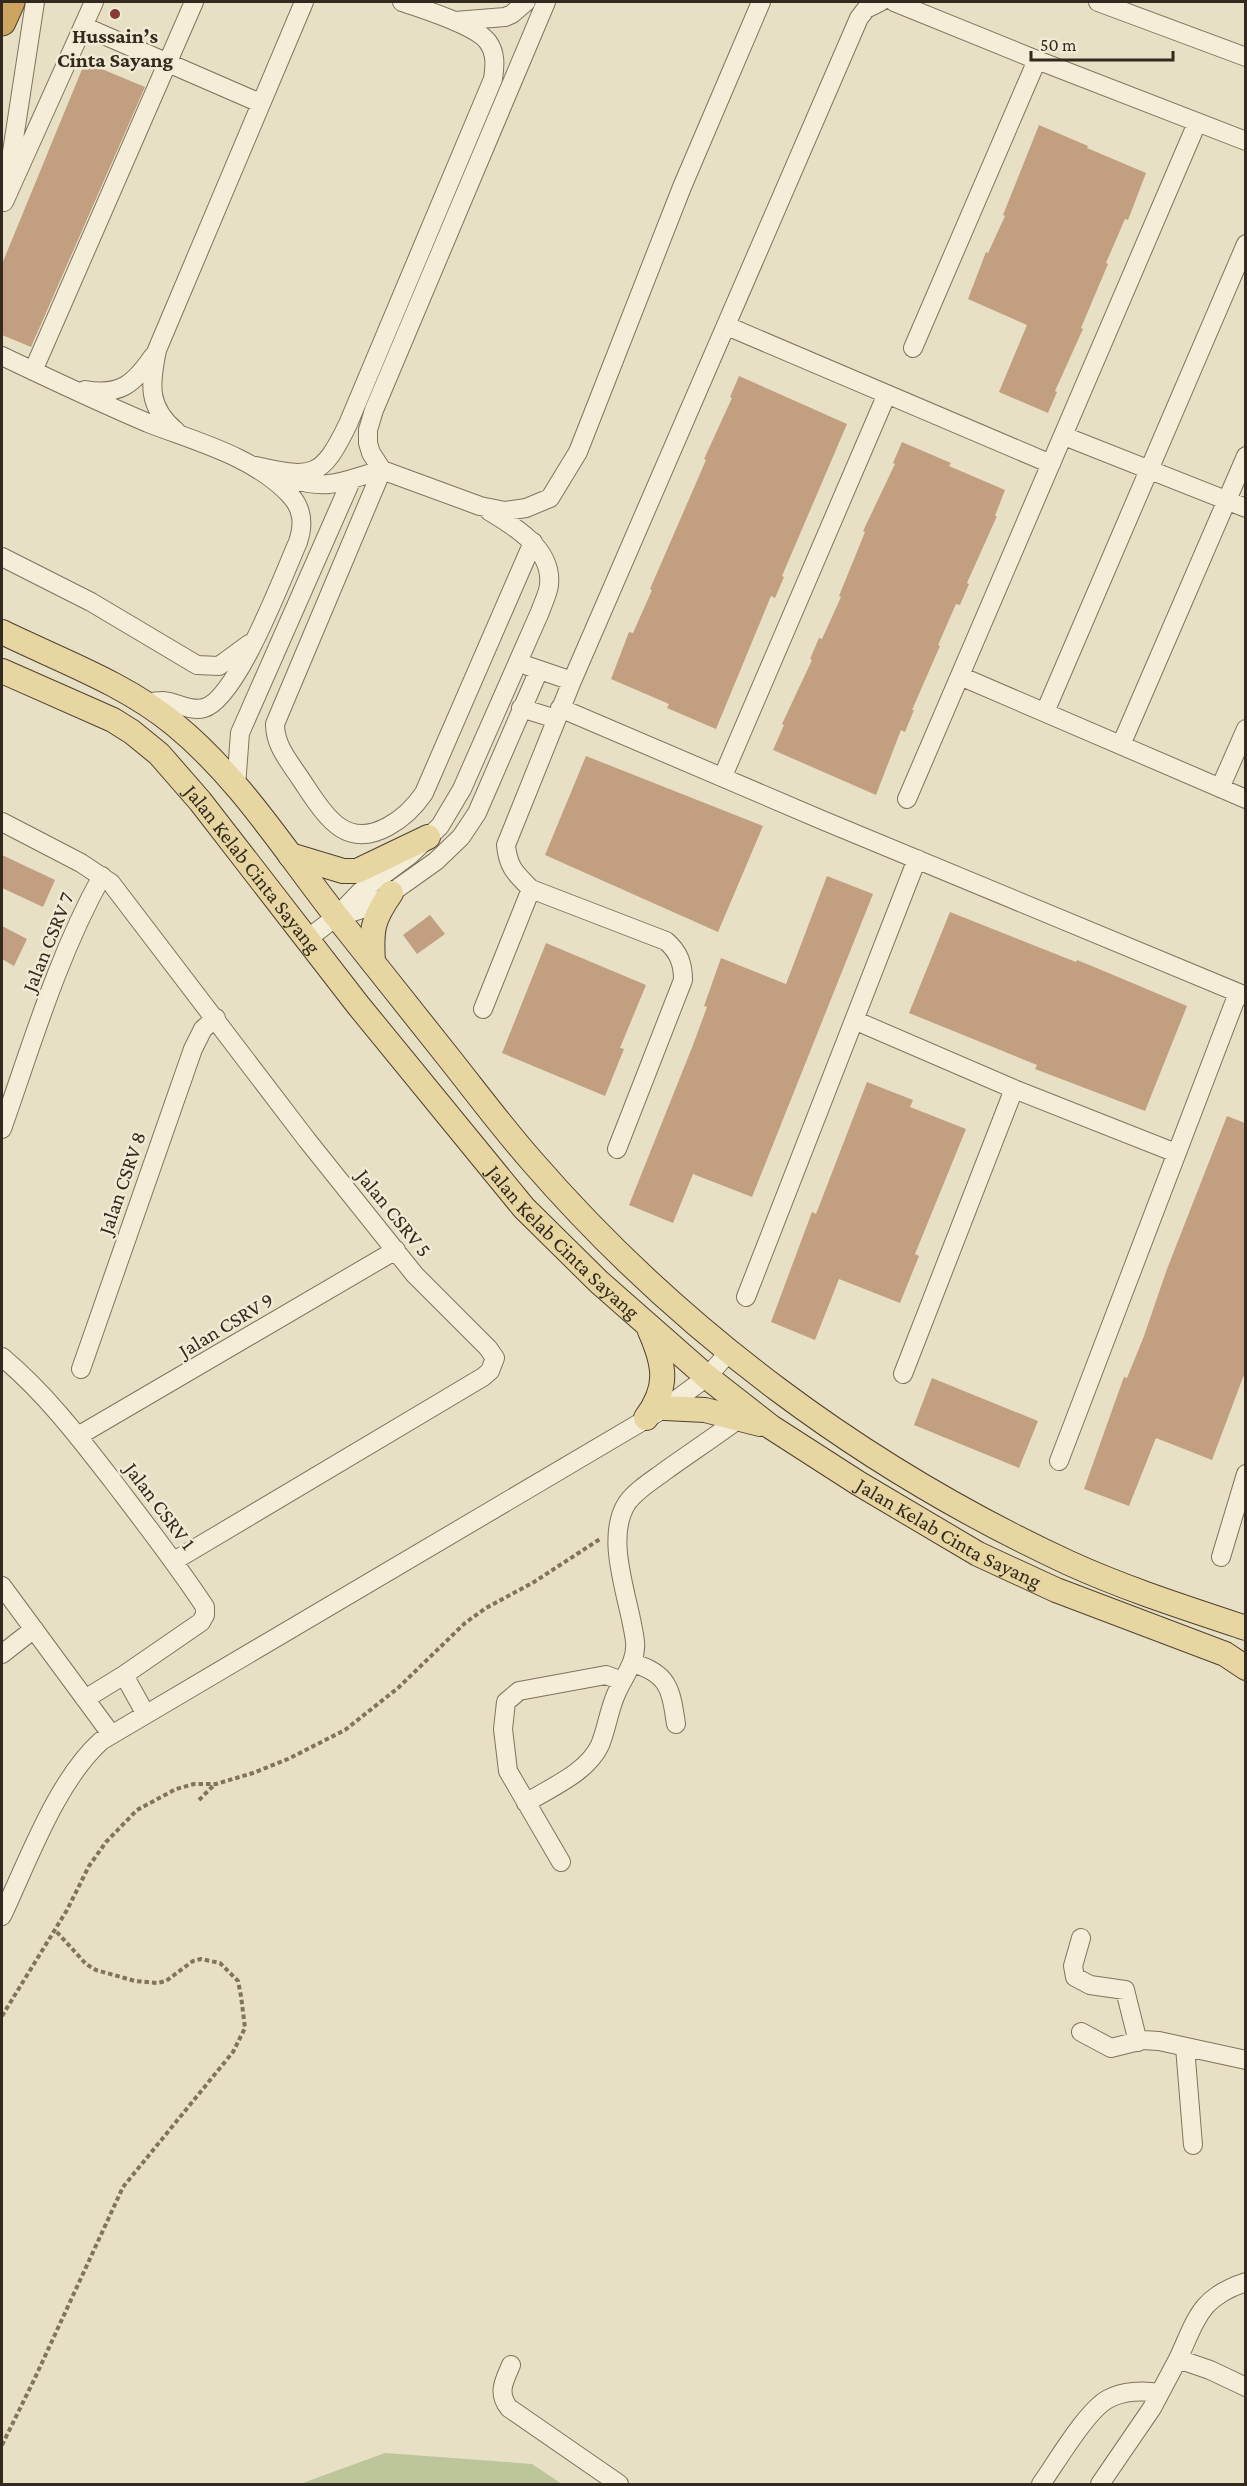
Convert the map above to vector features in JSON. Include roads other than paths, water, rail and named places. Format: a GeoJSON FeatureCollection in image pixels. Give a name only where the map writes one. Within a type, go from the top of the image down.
{"type":"FeatureCollection","features":[{"type":"Feature","properties":{"kind":"highway"},"geometry":{"type":"LineString","coordinates":[[2,22],[11,2]]}},
{"type":"Feature","properties":{"kind":"main road","name":"Jalan Kelab Cinta Sayang"},"geometry":{"type":"LineString","coordinates":[[2,632],[145,703],[172,722],[205,751],[236,786],[336,917],[527,1156],[569,1203],[661,1293],[729,1352],[834,1430],[895,1470],[978,1517],[1069,1563],[1119,1584],[1245,1629]]}},
{"type":"Feature","properties":{"kind":"main road","name":"Jalan Kelab Cinta Sayang"},"geometry":{"type":"LineString","coordinates":[[2,671],[113,720],[159,754],[200,801],[306,940],[524,1208],[599,1282],[707,1377],[771,1427],[889,1504],[978,1554],[1056,1590],[1225,1654],[1245,1668]]}},
{"type":"Feature","properties":{"kind":"main road"},"geometry":{"type":"LineString","coordinates":[[290,855],[343,871],[357,872],[428,837]]}},
{"type":"Feature","properties":{"kind":"main road"},"geometry":{"type":"LineString","coordinates":[[373,962],[373,924],[378,912],[392,893]]}},
{"type":"Feature","properties":{"kind":"main road"},"geometry":{"type":"LineString","coordinates":[[648,1327],[662,1356],[663,1379],[655,1413],[692,1408],[771,1427]]}},
{"type":"Feature","properties":{"kind":"street"},"geometry":{"type":"LineString","coordinates":[[3,205],[35,2]]}},
{"type":"Feature","properties":{"kind":"street"},"geometry":{"type":"LineString","coordinates":[[3,205],[94,2]]}},
{"type":"Feature","properties":{"kind":"street"},"geometry":{"type":"LineString","coordinates":[[33,371],[194,2]]}},
{"type":"Feature","properties":{"kind":"street"},"geometry":{"type":"LineString","coordinates":[[256,466],[289,472],[316,471],[332,455],[348,424],[493,79],[495,57],[487,40],[453,21],[402,2]]}},
{"type":"Feature","properties":{"kind":"street"},"geometry":{"type":"LineString","coordinates":[[453,21],[505,17],[526,2]]}},
{"type":"Feature","properties":{"kind":"street"},"geometry":{"type":"LineString","coordinates":[[546,2],[370,421],[368,442],[371,453],[382,470],[480,506],[505,511],[538,504],[550,498],[568,471],[593,415],[686,177],[760,2]]}},
{"type":"Feature","properties":{"kind":"street"},"geometry":{"type":"LineString","coordinates":[[617,1149],[683,980],[682,963],[678,953],[666,941],[531,888],[515,873],[508,860],[506,845],[572,681],[859,18],[866,9],[880,2]]}},
{"type":"Feature","properties":{"kind":"street"},"geometry":{"type":"LineString","coordinates":[[894,2],[1245,141]]}},
{"type":"Feature","properties":{"kind":"street"},"geometry":{"type":"LineString","coordinates":[[1098,2],[1245,57]]}},
{"type":"Feature","properties":{"kind":"street"},"geometry":{"type":"LineString","coordinates":[[182,436],[161,416],[153,398],[152,375],[158,350],[260,103],[304,5]]}},
{"type":"Feature","properties":{"kind":"street"},"geometry":{"type":"LineString","coordinates":[[83,26],[260,103]]}},
{"type":"Feature","properties":{"kind":"street"},"geometry":{"type":"LineString","coordinates":[[912,348],[1037,60]]}},
{"type":"Feature","properties":{"kind":"street"},"geometry":{"type":"LineString","coordinates":[[907,799],[1197,123]]}},
{"type":"Feature","properties":{"kind":"street"},"geometry":{"type":"LineString","coordinates":[[1045,712],[1245,244]]}},
{"type":"Feature","properties":{"kind":"street"},"geometry":{"type":"LineString","coordinates":[[727,326],[1051,465]]}},
{"type":"Feature","properties":{"kind":"street"},"geometry":{"type":"LineString","coordinates":[[68,387],[96,392],[120,389],[139,376],[158,350]]}},
{"type":"Feature","properties":{"kind":"street"},"geometry":{"type":"LineString","coordinates":[[2,356],[68,387],[282,477],[308,484],[323,485],[351,481],[382,470]]}},
{"type":"Feature","properties":{"kind":"street"},"geometry":{"type":"LineString","coordinates":[[723,776],[886,396]]}},
{"type":"Feature","properties":{"kind":"street"},"geometry":{"type":"LineString","coordinates":[[1064,436],[1245,508]]}},
{"type":"Feature","properties":{"kind":"street"},"geometry":{"type":"LineString","coordinates":[[1120,745],[1245,456]]}},
{"type":"Feature","properties":{"kind":"street"},"geometry":{"type":"LineString","coordinates":[[145,703],[163,701],[197,709],[207,707],[219,699],[231,685],[254,640],[298,542],[303,523],[301,513],[291,496],[256,466]]}},
{"type":"Feature","properties":{"kind":"street"},"geometry":{"type":"LineString","coordinates":[[382,470],[305,648],[275,724],[278,743],[309,791],[330,818],[346,831],[364,833],[387,827],[412,809],[424,794],[533,542]]}},
{"type":"Feature","properties":{"kind":"street"},"geometry":{"type":"LineString","coordinates":[[236,786],[240,733],[351,481]]}},
{"type":"Feature","properties":{"kind":"street"},"geometry":{"type":"LineString","coordinates":[[306,940],[336,917],[360,892],[384,876],[440,826],[452,809],[540,612],[549,585],[546,566],[533,542],[517,528],[480,506]]}},
{"type":"Feature","properties":{"kind":"street"},"geometry":{"type":"LineString","coordinates":[[2,557],[91,602],[197,665],[219,666],[254,640]]}},
{"type":"Feature","properties":{"kind":"street"},"geometry":{"type":"LineString","coordinates":[[518,663],[572,681]]}},
{"type":"Feature","properties":{"kind":"street"},"geometry":{"type":"LineString","coordinates":[[336,917],[368,907],[392,893],[449,850],[471,824],[539,670]]}},
{"type":"Feature","properties":{"kind":"street"},"geometry":{"type":"LineString","coordinates":[[960,676],[1245,799]]}},
{"type":"Feature","properties":{"kind":"street"},"geometry":{"type":"LineString","coordinates":[[522,708],[558,714],[723,776],[1242,994],[1176,1153],[1059,1461]]}},
{"type":"Feature","properties":{"kind":"street"},"geometry":{"type":"LineString","coordinates":[[1220,788],[1245,729]]}},
{"type":"Feature","properties":{"kind":"street","name":"Jalan CSRV 5"},"geometry":{"type":"LineString","coordinates":[[2,822],[81,863],[102,876],[122,896],[307,1140],[396,1250],[431,1292],[492,1353],[494,1365],[490,1371],[174,1561]]}},
{"type":"Feature","properties":{"kind":"street"},"geometry":{"type":"LineString","coordinates":[[746,1297],[916,859]]}},
{"type":"Feature","properties":{"kind":"street","name":"Jalan CSRV 7"},"geometry":{"type":"LineString","coordinates":[[2,1129],[64,956],[87,902],[102,876]]}},
{"type":"Feature","properties":{"kind":"street"},"geometry":{"type":"LineString","coordinates":[[483,1009],[531,888]]}},
{"type":"Feature","properties":{"kind":"street","name":"Jalan CSRV 8"},"geometry":{"type":"LineString","coordinates":[[81,1369],[193,1049],[203,1029],[216,1018]]}},
{"type":"Feature","properties":{"kind":"street"},"geometry":{"type":"LineString","coordinates":[[854,1020],[1014,1089],[1176,1153]]}},
{"type":"Feature","properties":{"kind":"street"},"geometry":{"type":"LineString","coordinates":[[903,1374],[1014,1089]]}},
{"type":"Feature","properties":{"kind":"street","name":"Jalan CSRV 9"},"geometry":{"type":"LineString","coordinates":[[78,1436],[246,1340],[396,1250]]}},
{"type":"Feature","properties":{"kind":"street"},"geometry":{"type":"LineString","coordinates":[[2,1916],[68,1781],[86,1756],[111,1734],[275,1640],[655,1413],[707,1377],[729,1352]]}},
{"type":"Feature","properties":{"kind":"street","name":"Jalan CSRV 1"},"geometry":{"type":"LineString","coordinates":[[2,1357],[40,1390],[78,1436],[174,1561],[205,1606],[205,1615],[201,1622],[85,1699]]}},
{"type":"Feature","properties":{"kind":"street"},"geometry":{"type":"LineString","coordinates":[[526,1803],[583,1767],[592,1758],[600,1745],[622,1681],[632,1663],[635,1644],[631,1614],[621,1575],[618,1528],[627,1504],[634,1495],[740,1418]]}},
{"type":"Feature","properties":{"kind":"street"},"geometry":{"type":"LineString","coordinates":[[1221,1557],[1245,1474]]}},
{"type":"Feature","properties":{"kind":"street"},"geometry":{"type":"LineString","coordinates":[[2,1586],[111,1734]]}},
{"type":"Feature","properties":{"kind":"street"},"geometry":{"type":"LineString","coordinates":[[2,1653],[34,1629]]}},
{"type":"Feature","properties":{"kind":"street"},"geometry":{"type":"LineString","coordinates":[[632,1663],[650,1669],[665,1680],[671,1692],[676,1724]]}},
{"type":"Feature","properties":{"kind":"street"},"geometry":{"type":"LineString","coordinates":[[124,1675],[145,1713]]}},
{"type":"Feature","properties":{"kind":"street"},"geometry":{"type":"LineString","coordinates":[[561,1862],[506,1765],[504,1709],[509,1697],[519,1691],[606,1675],[622,1681]]}},
{"type":"Feature","properties":{"kind":"street"},"geometry":{"type":"LineString","coordinates":[[1081,1938],[1073,1966],[1076,1977],[1090,1985],[1125,1990],[1138,2042]]}},
{"type":"Feature","properties":{"kind":"street"},"geometry":{"type":"LineString","coordinates":[[1080,2032],[1111,2048],[1138,2042],[1159,2042],[1245,2060]]}},
{"type":"Feature","properties":{"kind":"street"},"geometry":{"type":"LineString","coordinates":[[1185,2047],[1193,2145]]}},
{"type":"Feature","properties":{"kind":"street"},"geometry":{"type":"LineString","coordinates":[[1100,2484],[1141,2424],[1178,2359],[1203,2307],[1218,2294],[1245,2282]]}},
{"type":"Feature","properties":{"kind":"street"},"geometry":{"type":"LineString","coordinates":[[1178,2359],[1210,2370],[1245,2387]]}},
{"type":"Feature","properties":{"kind":"street"},"geometry":{"type":"LineString","coordinates":[[511,2365],[501,2391],[503,2401],[508,2408],[619,2484]]}},
{"type":"Feature","properties":{"kind":"street"},"geometry":{"type":"LineString","coordinates":[[1041,2484],[1087,2420],[1104,2402],[1129,2393],[1149,2391],[1159,2393]]}},
{"type":"Feature","properties":{"kind":"place","name":"Hussain’s Cinta Sayang"},"geometry":{"type":"Point","coordinates":[115,14]}}]}
